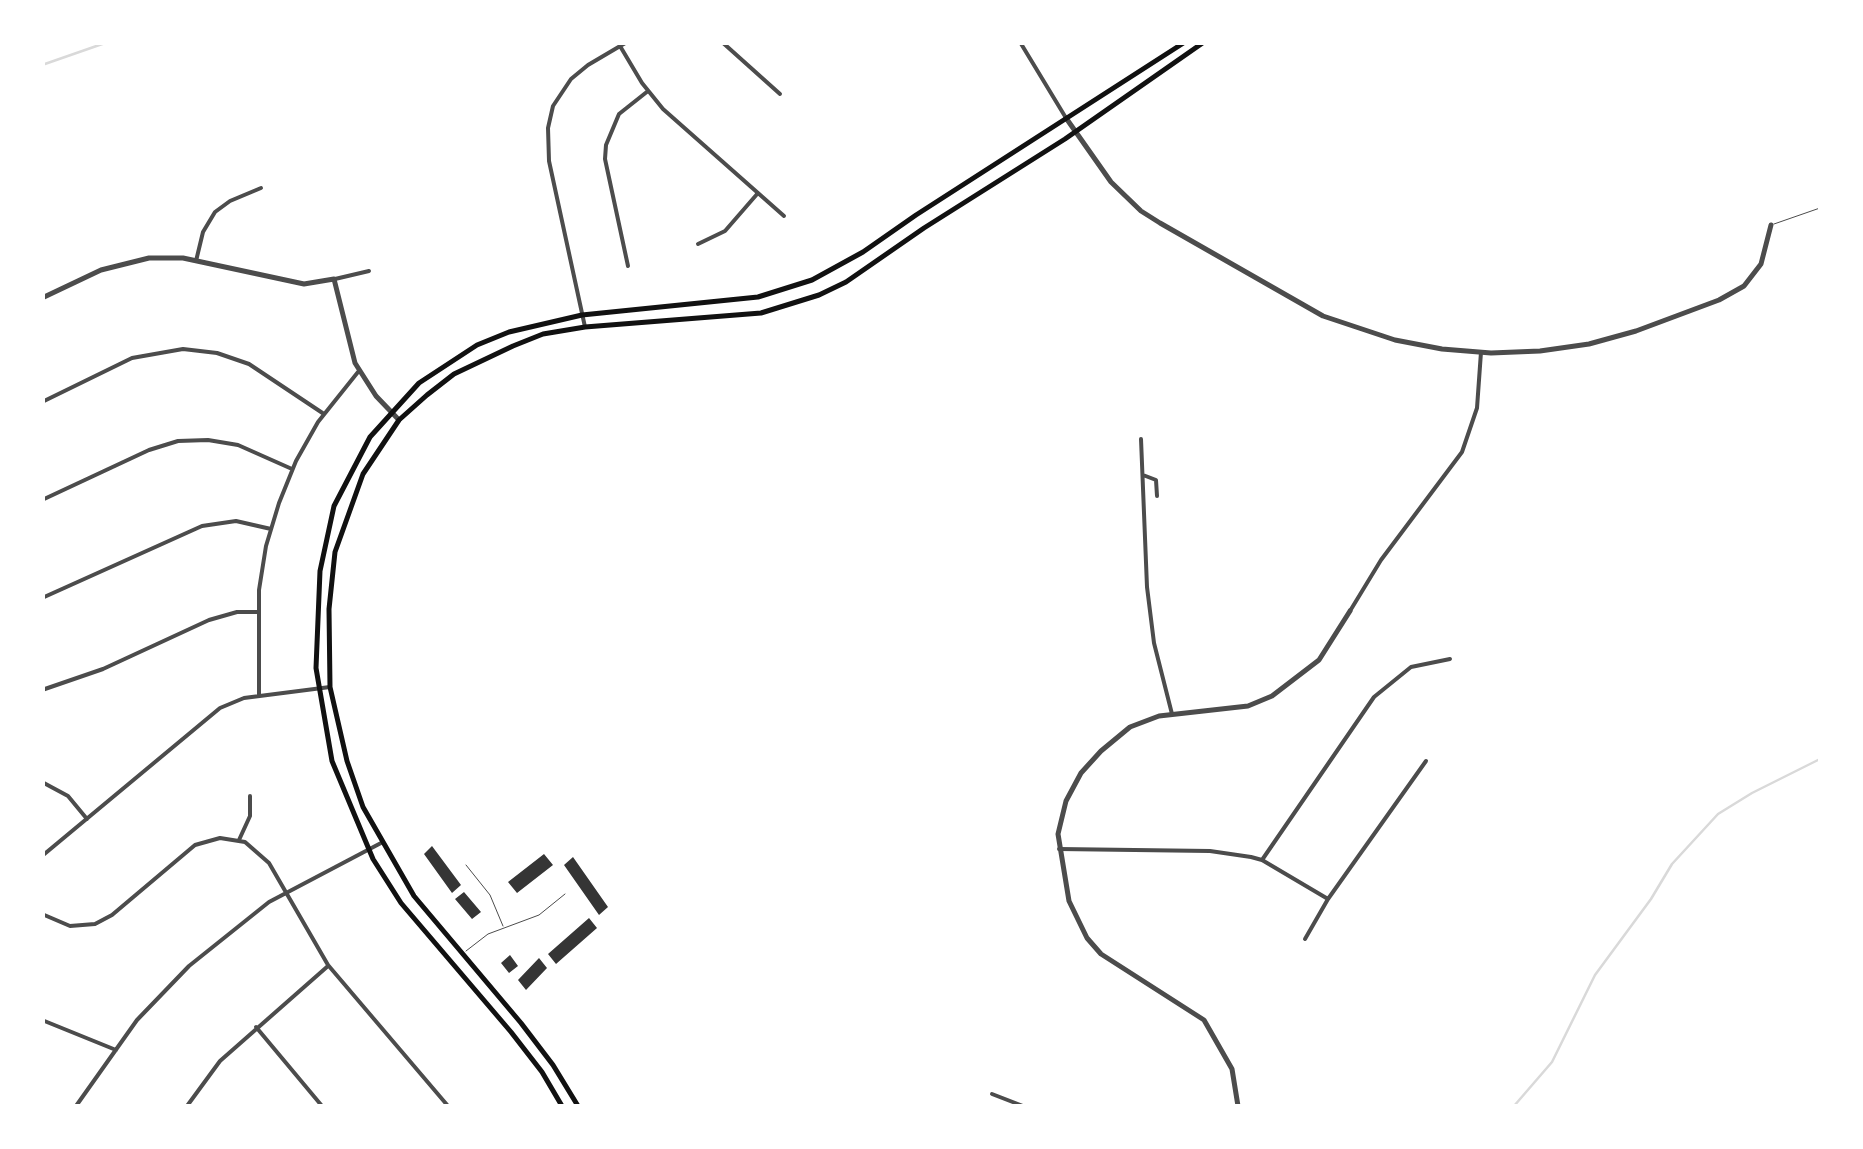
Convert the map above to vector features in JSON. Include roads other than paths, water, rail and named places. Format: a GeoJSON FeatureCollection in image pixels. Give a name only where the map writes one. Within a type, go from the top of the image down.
{"type":"FeatureCollection","features":[{"type":"Feature","properties":{"kind":"main road"},"geometry":{"type":"LineString","coordinates":[[562,1106],[511,1032],[401,902],[370,849],[332,761],[318,688],[316,609],[320,570],[334,506],[370,437],[420,383],[477,345],[510,332],[582,314],[758,297],[786,290],[838,267],[1185,42]]}},
{"type":"Feature","properties":{"kind":"main road"},"geometry":{"type":"LineString","coordinates":[[578,1106],[553,1065],[414,896],[363,806],[347,762],[330,687],[328,628],[335,552],[363,474],[400,420],[454,374],[482,358],[543,334],[584,327],[761,313],[790,306],[846,282],[1076,132],[1204,42]]}},
{"type":"Feature","properties":{"kind":"main road"},"geometry":{"type":"LineString","coordinates":[[916,214],[924,228]]}},
{"type":"Feature","properties":{"kind":"street"},"geometry":{"type":"LineString","coordinates":[[584,327],[548,160],[548,128],[558,96],[579,71],[626,42]]}},
{"type":"Feature","properties":{"kind":"street"},"geometry":{"type":"LineString","coordinates":[[722,42],[780,94]]}},
{"type":"Feature","properties":{"kind":"street"},"geometry":{"type":"LineString","coordinates":[[1020,42],[1111,182],[1141,211],[1323,316],[1395,340],[1481,352],[1540,352],[1636,332],[1728,296],[1750,280],[1761,264],[1771,225]]}},
{"type":"Feature","properties":{"kind":"street"},"geometry":{"type":"LineString","coordinates":[[620,46],[648,91],[675,120],[784,216]]}},
{"type":"Feature","properties":{"kind":"street"},"geometry":{"type":"LineString","coordinates":[[628,266],[605,159],[606,145],[618,114],[648,91]]}},
{"type":"Feature","properties":{"kind":"street"},"geometry":{"type":"LineString","coordinates":[[196,261],[205,226],[215,212],[261,188]]}},
{"type":"Feature","properties":{"kind":"street"},"geometry":{"type":"LineString","coordinates":[[698,244],[725,231],[758,193]]}},
{"type":"Feature","properties":{"kind":"street"},"geometry":{"type":"LineString","coordinates":[[42,298],[101,270],[133,260],[166,257],[297,284],[369,271]]}},
{"type":"Feature","properties":{"kind":"street"},"geometry":{"type":"LineString","coordinates":[[334,280],[358,372],[400,420]]}},
{"type":"Feature","properties":{"kind":"street"},"geometry":{"type":"LineString","coordinates":[[42,402],[132,358],[182,349],[216,353],[249,364],[324,414]]}},
{"type":"Feature","properties":{"kind":"street"},"geometry":{"type":"LineString","coordinates":[[1238,1106],[1232,1069],[1204,1020],[1101,954],[1086,938],[1069,901],[1060,850],[1058,834],[1066,801],[1081,773],[1100,750],[1130,728],[1172,714],[1248,706],[1272,696],[1319,660],[1381,560],[1469,438],[1478,408],[1481,352]]}},
{"type":"Feature","properties":{"kind":"street"},"geometry":{"type":"LineString","coordinates":[[259,696],[258,612],[271,529],[292,469],[324,414],[358,372]]}},
{"type":"Feature","properties":{"kind":"street"},"geometry":{"type":"LineString","coordinates":[[1141,439],[1146,587],[1154,643],[1172,714]]}},
{"type":"Feature","properties":{"kind":"street"},"geometry":{"type":"LineString","coordinates":[[42,500],[149,450],[178,441],[238,445],[292,469]]}},
{"type":"Feature","properties":{"kind":"street"},"geometry":{"type":"LineString","coordinates":[[1143,475],[1156,480],[1157,496]]}},
{"type":"Feature","properties":{"kind":"street"},"geometry":{"type":"LineString","coordinates":[[42,598],[202,526],[236,521],[271,529]]}},
{"type":"Feature","properties":{"kind":"street"},"geometry":{"type":"LineString","coordinates":[[42,690],[103,669],[209,620],[237,612],[258,612]]}},
{"type":"Feature","properties":{"kind":"street"},"geometry":{"type":"LineString","coordinates":[[1262,860],[1374,698],[1411,667],[1450,659]]}},
{"type":"Feature","properties":{"kind":"street"},"geometry":{"type":"LineString","coordinates":[[42,856],[208,716],[232,702],[330,687]]}},
{"type":"Feature","properties":{"kind":"street"},"geometry":{"type":"LineString","coordinates":[[1304,939],[1328,898],[1426,761]]}},
{"type":"Feature","properties":{"kind":"street"},"geometry":{"type":"LineString","coordinates":[[42,782],[68,796],[87,818]]}},
{"type":"Feature","properties":{"kind":"street"},"geometry":{"type":"LineString","coordinates":[[239,840],[250,816],[250,796]]}},
{"type":"Feature","properties":{"kind":"street"},"geometry":{"type":"LineString","coordinates":[[42,914],[70,926],[101,922],[195,845],[220,838],[239,840],[265,858],[328,965],[448,1106]]}},
{"type":"Feature","properties":{"kind":"street"},"geometry":{"type":"LineString","coordinates":[[76,1106],[161,991],[228,933],[285,892],[382,843]]}},
{"type":"Feature","properties":{"kind":"street"},"geometry":{"type":"LineString","coordinates":[[1060,850],[1210,851],[1262,860],[1328,898]]}},
{"type":"Feature","properties":{"kind":"street"},"geometry":{"type":"LineString","coordinates":[[187,1106],[220,1061],[328,965]]}},
{"type":"Feature","properties":{"kind":"street"},"geometry":{"type":"LineString","coordinates":[[42,1020],[116,1050]]}},
{"type":"Feature","properties":{"kind":"street"},"geometry":{"type":"LineString","coordinates":[[256,1027],[322,1106]]}},
{"type":"Feature","properties":{"kind":"street"},"geometry":{"type":"LineString","coordinates":[[992,1094],[1023,1106]]}},
{"type":"Feature","properties":{"kind":"lane"},"geometry":{"type":"LineString","coordinates":[[1771,225],[1820,208]]}},
{"type":"Feature","properties":{"kind":"lane"},"geometry":{"type":"LineString","coordinates":[[466,866],[490,895],[504,928]]}},
{"type":"Feature","properties":{"kind":"lane"},"geometry":{"type":"LineString","coordinates":[[451,964],[485,936],[539,915],[565,894]]}},
{"type":"Feature","properties":{"kind":"waterway"},"geometry":{"type":"LineString","coordinates":[[42,65],[108,42]]}},
{"type":"Feature","properties":{"kind":"waterway"},"geometry":{"type":"LineString","coordinates":[[1514,1106],[1552,1062],[1595,975],[1672,864],[1718,814],[1820,759]]}}]}
